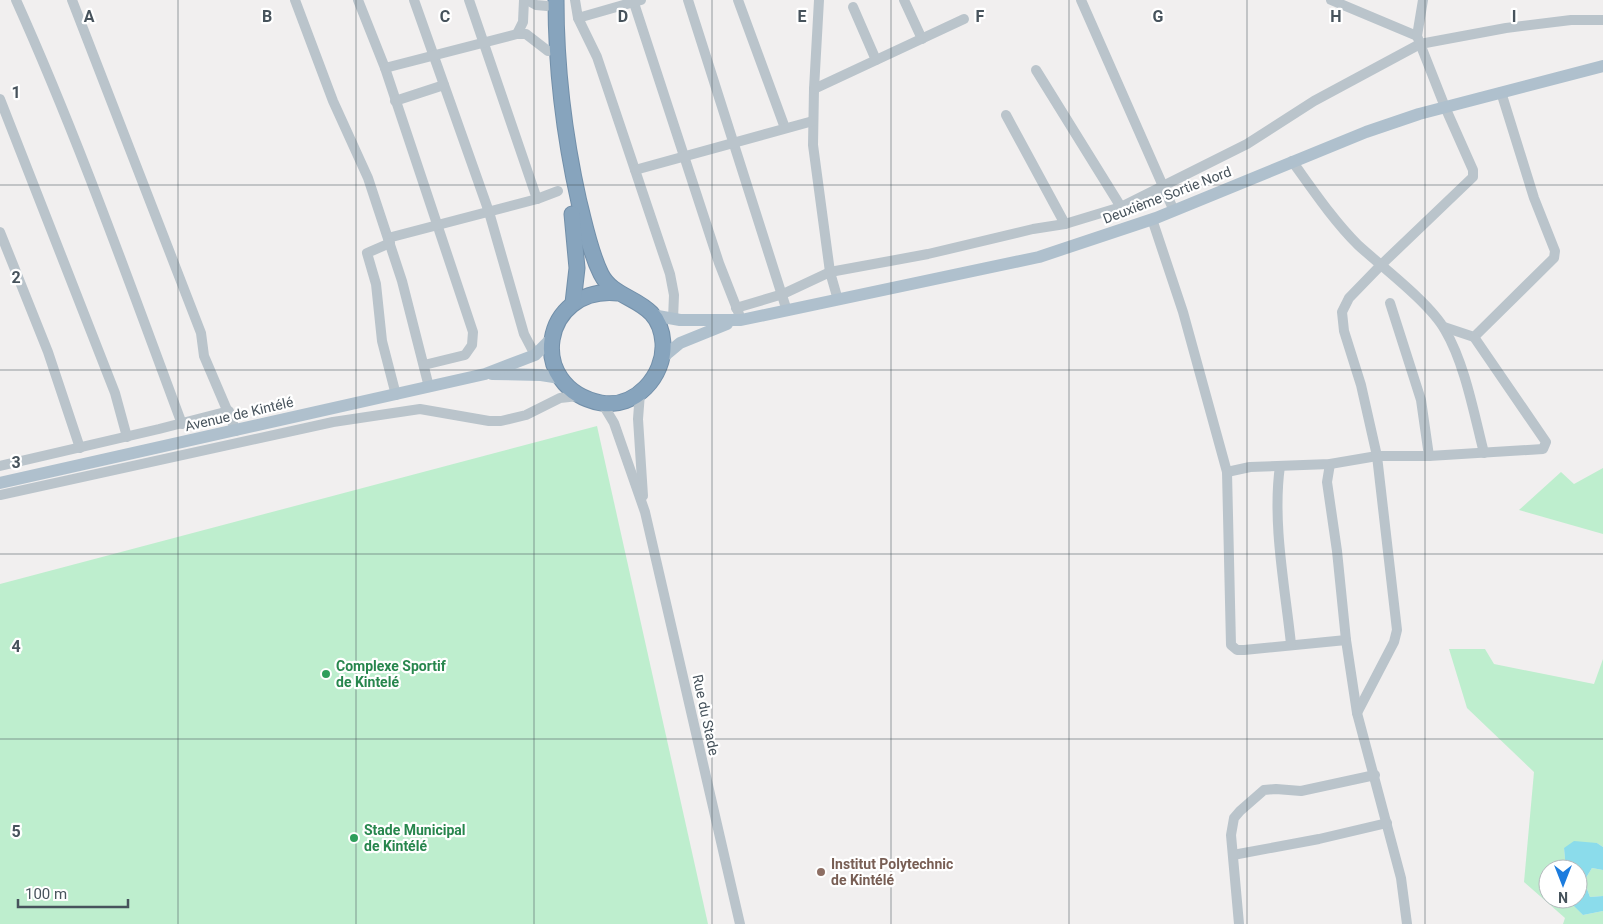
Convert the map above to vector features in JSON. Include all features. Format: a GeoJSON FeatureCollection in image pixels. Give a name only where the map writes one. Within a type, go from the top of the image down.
{"type":"FeatureCollection","features":[{"type":"Feature","properties":{"kind":"highway"},"geometry":{"type":"LineString","coordinates":[[550,2],[548,51],[558,141],[576,232],[577,281],[573,303]]}},
{"type":"Feature","properties":{"kind":"highway"},"geometry":{"type":"LineString","coordinates":[[550,2],[561,109],[575,184],[586,230],[601,275],[618,293]]}},
{"type":"Feature","properties":{"kind":"highway"},"geometry":{"type":"LineString","coordinates":[[594,293],[618,293],[637,301],[652,315],[661,336],[662,358],[658,371],[640,393],[628,399],[602,403],[578,396],[560,378],[551,353],[551,339],[559,319],[573,303],[594,293]]}},
{"type":"Feature","properties":{"kind":"main road","name":"Deuxième Sortie Nord"},"geometry":{"type":"LineString","coordinates":[[662,358],[680,343],[738,321],[1001,266],[1072,246],[1174,211],[1366,132],[1444,107],[1603,66]]}},
{"type":"Feature","properties":{"kind":"main road","name":"Deuxième Sortie Nord"},"geometry":{"type":"LineString","coordinates":[[652,315],[673,319],[738,321]]}},
{"type":"Feature","properties":{"kind":"main road","name":"Avenue de Kintélé"},"geometry":{"type":"LineString","coordinates":[[0,483],[95,460],[236,431],[485,374],[536,355],[551,339]]}},
{"type":"Feature","properties":{"kind":"main road","name":"Avenue de Kintélé"},"geometry":{"type":"LineString","coordinates":[[485,374],[541,375],[560,378]]}},
{"type":"Feature","properties":{"kind":"street"},"geometry":{"type":"LineString","coordinates":[[16,0],[54,84],[88,177],[122,259],[182,424]]}},
{"type":"Feature","properties":{"kind":"street"},"geometry":{"type":"LineString","coordinates":[[72,0],[201,333],[204,356],[236,431]]}},
{"type":"Feature","properties":{"kind":"street"},"geometry":{"type":"LineString","coordinates":[[295,0],[333,100],[368,178],[389,241],[429,387]]}},
{"type":"Feature","properties":{"kind":"street"},"geometry":{"type":"LineString","coordinates":[[358,0],[385,68],[473,332],[472,345],[465,355],[424,365]]}},
{"type":"Feature","properties":{"kind":"street"},"geometry":{"type":"LineString","coordinates":[[414,0],[489,212],[524,334],[536,355]]}},
{"type":"Feature","properties":{"kind":"street"},"geometry":{"type":"LineString","coordinates":[[469,0],[483,43],[492,62],[510,122],[537,199]]}},
{"type":"Feature","properties":{"kind":"street"},"geometry":{"type":"LineString","coordinates":[[517,34],[524,22],[525,0],[536,5],[550,2]]}},
{"type":"Feature","properties":{"kind":"street"},"geometry":{"type":"LineString","coordinates":[[575,0],[578,18],[597,58],[672,284],[675,302],[673,319]]}},
{"type":"Feature","properties":{"kind":"street"},"geometry":{"type":"LineString","coordinates":[[688,0],[788,311]]}},
{"type":"Feature","properties":{"kind":"street"},"geometry":{"type":"LineString","coordinates":[[738,0],[785,128]]}},
{"type":"Feature","properties":{"kind":"street"},"geometry":{"type":"LineString","coordinates":[[819,0],[814,89],[814,145],[830,272],[838,300]]}},
{"type":"Feature","properties":{"kind":"street"},"geometry":{"type":"LineString","coordinates":[[904,0],[922,39]]}},
{"type":"Feature","properties":{"kind":"street"},"geometry":{"type":"LineString","coordinates":[[1081,0],[1174,211]]}},
{"type":"Feature","properties":{"kind":"street"},"geometry":{"type":"LineString","coordinates":[[1357,713],[1394,642],[1397,630],[1377,456],[1361,385],[1344,332],[1342,312],[1349,298],[1381,265],[1474,177],[1473,170],[1444,107],[1419,40],[1422,0]]}},
{"type":"Feature","properties":{"kind":"street"},"geometry":{"type":"LineString","coordinates":[[578,18],[636,1],[719,263],[736,308],[738,321]]}},
{"type":"Feature","properties":{"kind":"street"},"geometry":{"type":"LineString","coordinates":[[1337,1],[1419,40]]}},
{"type":"Feature","properties":{"kind":"street"},"geometry":{"type":"LineString","coordinates":[[854,7],[876,60]]}},
{"type":"Feature","properties":{"kind":"street"},"geometry":{"type":"LineString","coordinates":[[814,89],[964,19]]}},
{"type":"Feature","properties":{"kind":"street"},"geometry":{"type":"LineString","coordinates":[[736,308],[783,294],[830,272],[928,254],[1033,229],[1064,224],[1121,207],[1163,188],[1247,144],[1314,101],[1419,40],[1571,20],[1603,20]]}},
{"type":"Feature","properties":{"kind":"street"},"geometry":{"type":"LineString","coordinates":[[385,68],[517,34],[526,34],[548,51]]}},
{"type":"Feature","properties":{"kind":"street"},"geometry":{"type":"LineString","coordinates":[[1036,70],[1121,207]]}},
{"type":"Feature","properties":{"kind":"street"},"geometry":{"type":"LineString","coordinates":[[396,101],[444,85]]}},
{"type":"Feature","properties":{"kind":"street"},"geometry":{"type":"LineString","coordinates":[[1474,337],[1554,258],[1555,252],[1534,198],[1501,92]]}},
{"type":"Feature","properties":{"kind":"street"},"geometry":{"type":"LineString","coordinates":[[0,99],[114,393],[127,437]]}},
{"type":"Feature","properties":{"kind":"street"},"geometry":{"type":"LineString","coordinates":[[1006,115],[1064,224]]}},
{"type":"Feature","properties":{"kind":"street"},"geometry":{"type":"LineString","coordinates":[[635,170],[813,121]]}},
{"type":"Feature","properties":{"kind":"street"},"geometry":{"type":"LineString","coordinates":[[1292,161],[1335,219],[1444,327],[1460,366],[1484,453]]}},
{"type":"Feature","properties":{"kind":"street"},"geometry":{"type":"LineString","coordinates":[[396,394],[382,341],[376,284],[367,253],[389,241],[438,224],[537,199],[558,191]]}},
{"type":"Feature","properties":{"kind":"street"},"geometry":{"type":"LineString","coordinates":[[1152,219],[1183,312],[1227,472],[1231,645],[1237,650],[1346,640]]}},
{"type":"Feature","properties":{"kind":"street"},"geometry":{"type":"LineString","coordinates":[[0,232],[48,352],[80,448]]}},
{"type":"Feature","properties":{"kind":"street"},"geometry":{"type":"LineString","coordinates":[[1390,303],[1421,400],[1429,456]]}},
{"type":"Feature","properties":{"kind":"street"},"geometry":{"type":"LineString","coordinates":[[1227,472],[1250,466],[1330,464],[1377,456],[1429,456],[1539,451],[1543,449],[1546,442],[1474,337],[1444,327]]}},
{"type":"Feature","properties":{"kind":"street","name":"Rue du Stade"},"geometry":{"type":"LineString","coordinates":[[640,393],[638,419],[639,456],[645,512]]}},
{"type":"Feature","properties":{"kind":"street"},"geometry":{"type":"LineString","coordinates":[[0,495],[332,422],[420,408],[489,421],[501,421],[526,415],[560,398],[578,396]]}},
{"type":"Feature","properties":{"kind":"street","name":"Rue du Stade"},"geometry":{"type":"LineString","coordinates":[[602,403],[614,423],[645,512],[740,924]]}},
{"type":"Feature","properties":{"kind":"street"},"geometry":{"type":"LineString","coordinates":[[0,466],[182,424],[229,411]]}},
{"type":"Feature","properties":{"kind":"street"},"geometry":{"type":"LineString","coordinates":[[1330,464],[1327,482],[1338,551],[1346,640],[1357,713],[1401,878],[1408,924]]}},
{"type":"Feature","properties":{"kind":"street"},"geometry":{"type":"LineString","coordinates":[[1280,466],[1278,482],[1279,523],[1291,644]]}},
{"type":"Feature","properties":{"kind":"street"},"geometry":{"type":"LineString","coordinates":[[1238,924],[1231,835],[1234,818],[1264,790],[1301,791],[1375,775]]}},
{"type":"Feature","properties":{"kind":"street"},"geometry":{"type":"LineString","coordinates":[[1233,855],[1319,839],[1387,823]]}},
{"type":"Feature","properties":{"kind":"green space","name":"Complexe Sportif de Kintelé"},"geometry":{"type":"Polygon","coordinates":[[[597,426],[708,924],[0,924],[0,584],[597,426]]]}},
{"type":"Feature","properties":{"kind":"green space"},"geometry":{"type":"Polygon","coordinates":[[[1603,468],[1603,534],[1519,510],[1561,472],[1574,484],[1603,468]]]}},
{"type":"Feature","properties":{"kind":"green space"},"geometry":{"type":"Polygon","coordinates":[[[1449,649],[1485,649],[1494,664],[1594,684],[1603,659],[1603,847],[1597,843],[1564,848],[1565,859],[1538,859],[1538,894],[1524,882],[1534,772],[1467,708],[1449,649]]]}},
{"type":"Feature","properties":{"kind":"green space"},"geometry":{"type":"Polygon","coordinates":[[[1592,868],[1603,870],[1603,896],[1590,897],[1588,892],[1588,874],[1592,868]]]}},
{"type":"Feature","properties":{"kind":"green space"},"geometry":{"type":"Polygon","coordinates":[[[1555,909],[1577,909],[1583,915],[1603,911],[1603,924],[1563,924],[1565,918],[1555,909]]]}},
{"type":"Feature","properties":{"kind":"water"},"geometry":{"type":"Polygon","coordinates":[[[1574,841],[1597,843],[1603,847],[1603,870],[1592,868],[1588,874],[1588,859],[1565,859],[1564,848],[1574,841]]]}},
{"type":"Feature","properties":{"kind":"water"},"geometry":{"type":"Polygon","coordinates":[[[1588,892],[1590,897],[1603,896],[1603,911],[1583,915],[1577,909],[1588,909],[1588,892]]]}},
{"type":"Feature","properties":{"kind":"place","name":"Complexe Sportif de Kintelé"},"geometry":{"type":"Point","coordinates":[326,674]}},
{"type":"Feature","properties":{"kind":"place","name":"Stade Municipal de Kintélé"},"geometry":{"type":"Point","coordinates":[354,838]}},
{"type":"Feature","properties":{"kind":"place","name":"Institut Polytechnic de Kintélé"},"geometry":{"type":"Point","coordinates":[821,872]}}]}
